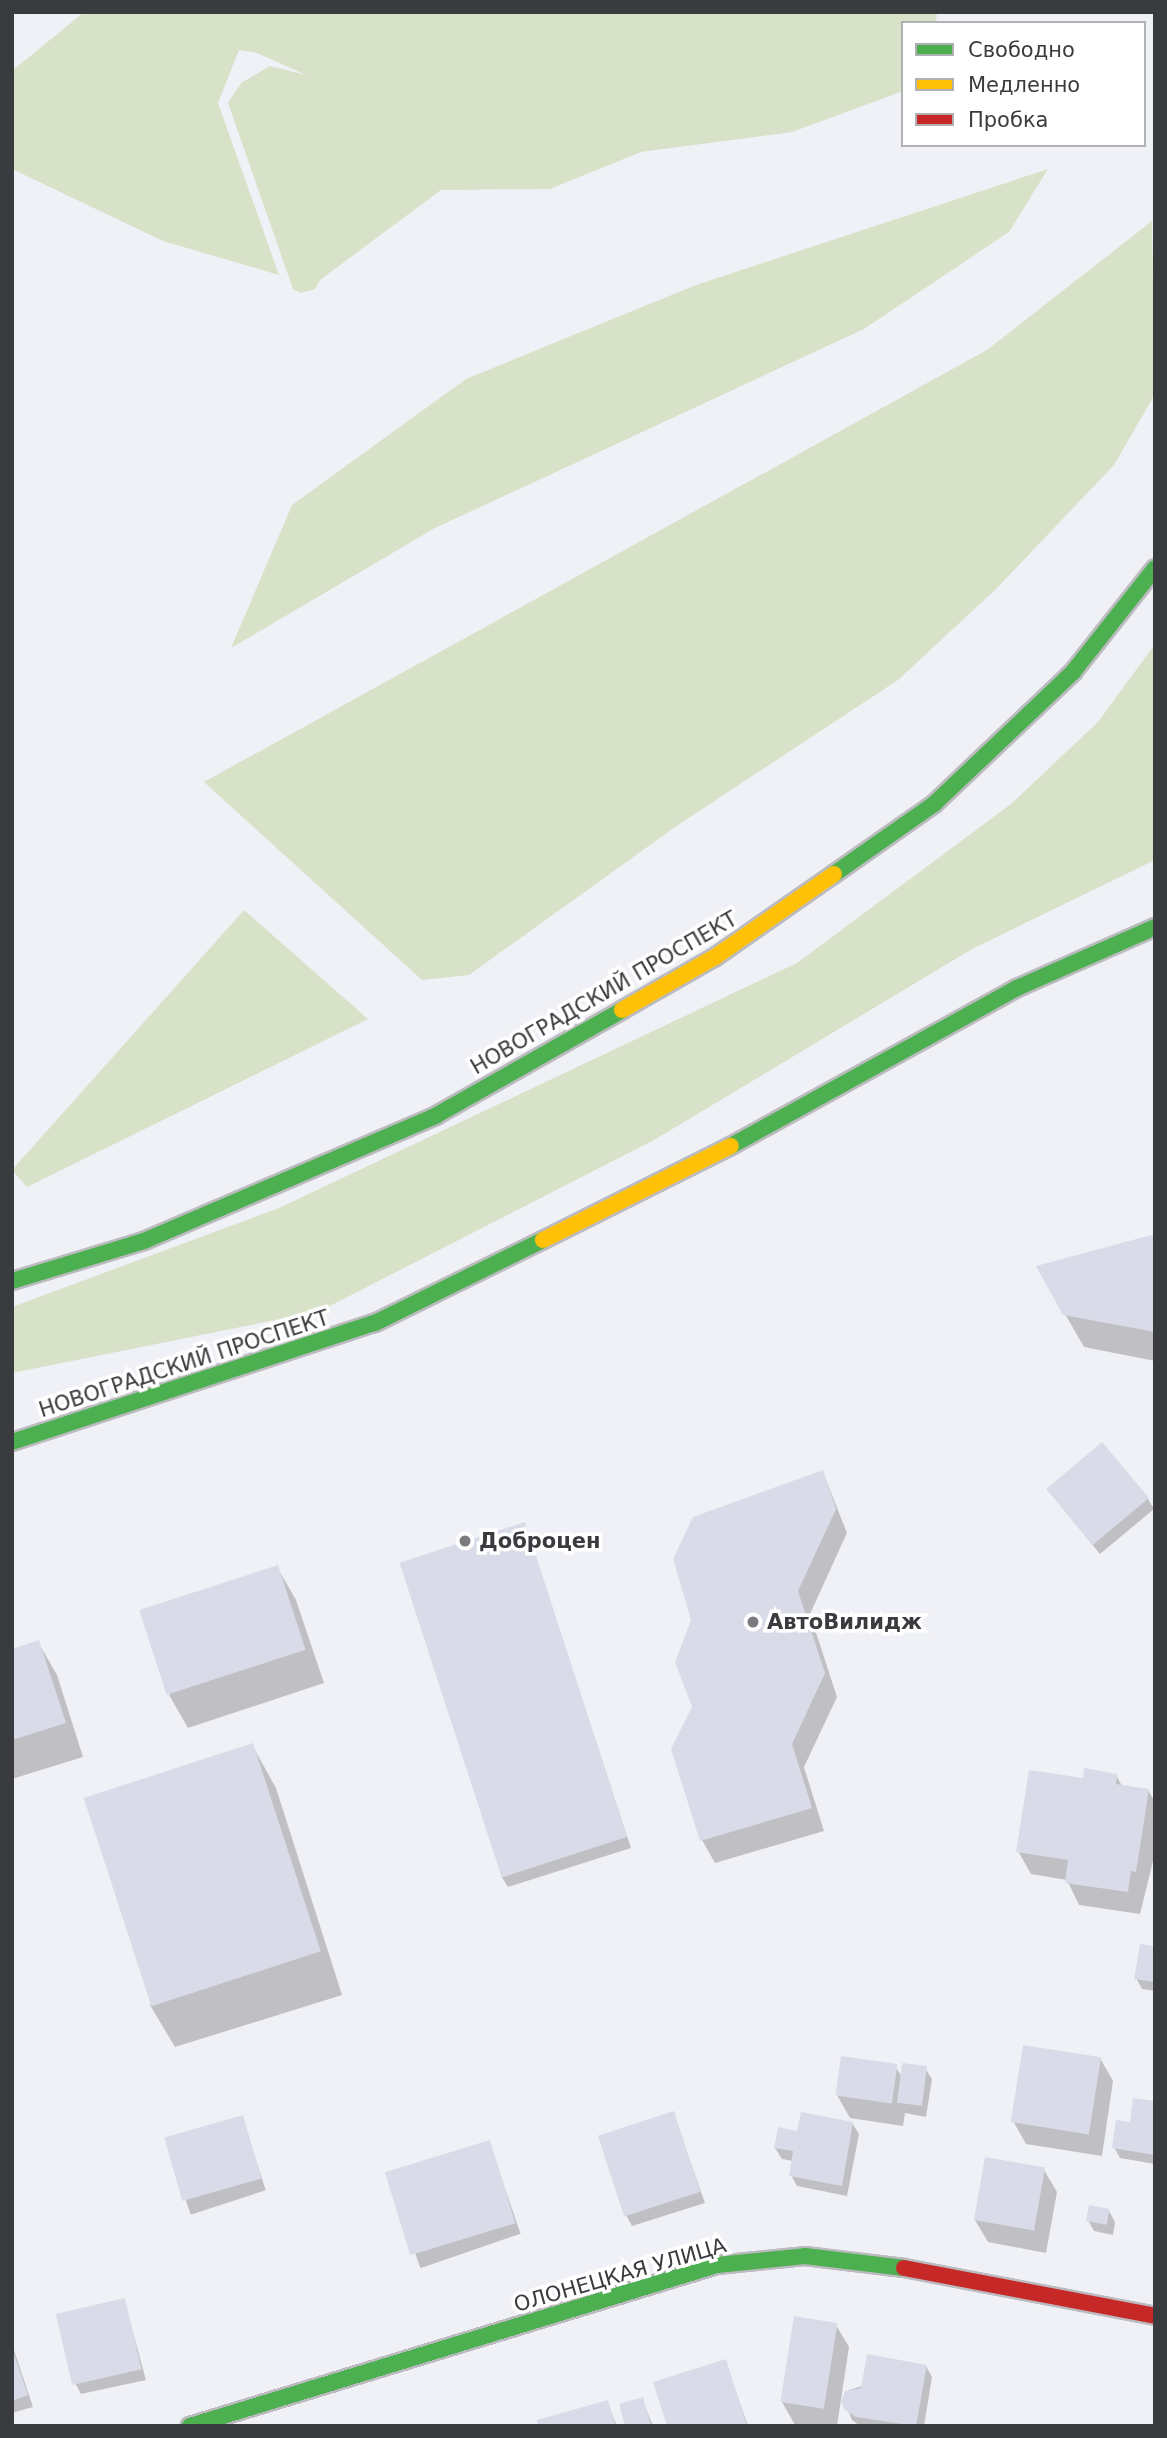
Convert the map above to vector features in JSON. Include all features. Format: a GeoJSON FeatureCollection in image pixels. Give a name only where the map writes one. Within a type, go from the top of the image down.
{"type":"FeatureCollection","features":[{"type":"Feature","properties":{"kind":"main road","name":"НОВОГРАДСКИЙ ПРОСПЕКТ"},"geometry":{"type":"LineString","coordinates":[[12,1281],[144,1241],[435,1116],[715,957],[934,804],[1073,672],[1155,568]]}},
{"type":"Feature","properties":{"kind":"main road","name":"НОВОГРАДСКИЙ ПРОСПЕКТ"},"geometry":{"type":"LineString","coordinates":[[12,1442],[375,1323],[759,1132],[1017,988],[1155,927]]}},
{"type":"Feature","properties":{"kind":"main road","name":"ОЛОНЕЦКАЯ УЛИЦА"},"geometry":{"type":"LineString","coordinates":[[190,2426],[717,2265],[805,2256],[890,2265],[1155,2316]]}},
{"type":"Feature","properties":{"kind":"green space"},"geometry":{"type":"Polygon","coordinates":[[[84,12],[937,12],[936,21],[901,21],[901,92],[792,132],[641,152],[550,189],[441,190],[320,280],[315,289],[301,293],[293,289],[228,103],[241,83],[270,66],[306,75],[257,53],[239,50],[218,103],[279,275],[163,241],[12,169],[12,71],[84,12]]]}},
{"type":"Feature","properties":{"kind":"green space"},"geometry":{"type":"Polygon","coordinates":[[[1048,169],[1009,232],[864,329],[435,528],[231,648],[292,505],[466,379],[696,285],[1048,169]]]}},
{"type":"Feature","properties":{"kind":"green space"},"geometry":{"type":"Polygon","coordinates":[[[1152,221],[1155,394],[1114,465],[996,589],[898,680],[678,825],[469,975],[422,980],[204,782],[987,350],[1152,221]]]}},
{"type":"Feature","properties":{"kind":"green space"},"geometry":{"type":"Polygon","coordinates":[[[1155,644],[1155,860],[972,949],[654,1140],[320,1311],[12,1373],[12,1307],[279,1208],[797,963],[1011,804],[1098,722],[1155,644]]]}},
{"type":"Feature","properties":{"kind":"green space"},"geometry":{"type":"Polygon","coordinates":[[[244,910],[368,1019],[27,1187],[12,1170],[244,910]]]}},
{"type":"Feature","properties":{"kind":"building"},"geometry":{"type":"Polygon","coordinates":[[[1155,1234],[1155,1332],[1063,1315],[1036,1266],[1155,1234]]]}},
{"type":"Feature","properties":{"kind":"building"},"geometry":{"type":"Polygon","coordinates":[[[1102,1442],[1149,1498],[1093,1545],[1046,1489],[1102,1442]]]}},
{"type":"Feature","properties":{"kind":"building"},"geometry":{"type":"Polygon","coordinates":[[[823,1470],[836,1509],[798,1591],[825,1673],[792,1744],[812,1808],[700,1841],[671,1749],[692,1707],[675,1662],[691,1620],[673,1559],[693,1517],[823,1470]]]}},
{"type":"Feature","properties":{"kind":"building"},"geometry":{"type":"Polygon","coordinates":[[[525,1522],[627,1837],[502,1878],[399,1563],[525,1522]]]}},
{"type":"Feature","properties":{"kind":"building"},"geometry":{"type":"Polygon","coordinates":[[[278,1565],[306,1650],[167,1695],[139,1610],[278,1565]]]}},
{"type":"Feature","properties":{"kind":"building"},"geometry":{"type":"Polygon","coordinates":[[[39,1640],[66,1723],[12,1740],[12,1649],[39,1640]]]}},
{"type":"Feature","properties":{"kind":"building"},"geometry":{"type":"Polygon","coordinates":[[[253,1743],[321,1951],[151,2006],[84,1798],[253,1743]]]}},
{"type":"Feature","properties":{"kind":"building"},"geometry":{"type":"Polygon","coordinates":[[[1084,1768],[1117,1774],[1116,1784],[1149,1789],[1136,1872],[1131,1871],[1128,1892],[1065,1883],[1068,1860],[1016,1852],[1029,1770],[1083,1778],[1084,1768]]]}},
{"type":"Feature","properties":{"kind":"building"},"geometry":{"type":"Polygon","coordinates":[[[1140,1944],[1155,1946],[1155,1982],[1134,1979],[1140,1944]]]}},
{"type":"Feature","properties":{"kind":"building"},"geometry":{"type":"Polygon","coordinates":[[[1023,2045],[1101,2057],[1089,2134],[1011,2122],[1023,2045]]]}},
{"type":"Feature","properties":{"kind":"building"},"geometry":{"type":"Polygon","coordinates":[[[841,2056],[897,2064],[892,2104],[835,2096],[841,2056]]]}},
{"type":"Feature","properties":{"kind":"building"},"geometry":{"type":"Polygon","coordinates":[[[902,2063],[927,2066],[922,2106],[897,2103],[902,2063]]]}},
{"type":"Feature","properties":{"kind":"building"},"geometry":{"type":"Polygon","coordinates":[[[1133,2098],[1155,2101],[1155,2155],[1112,2148],[1116,2120],[1130,2122],[1133,2098]]]}},
{"type":"Feature","properties":{"kind":"building"},"geometry":{"type":"Polygon","coordinates":[[[674,2111],[700,2192],[624,2217],[598,2136],[674,2111]]]}},
{"type":"Feature","properties":{"kind":"building"},"geometry":{"type":"Polygon","coordinates":[[[801,2112],[853,2122],[842,2186],[789,2176],[793,2151],[774,2148],[778,2127],[797,2131],[801,2112]]]}},
{"type":"Feature","properties":{"kind":"building"},"geometry":{"type":"Polygon","coordinates":[[[243,2115],[261,2178],[182,2201],[164,2138],[243,2115]]]}},
{"type":"Feature","properties":{"kind":"building"},"geometry":{"type":"Polygon","coordinates":[[[490,2140],[515,2223],[410,2255],[385,2172],[490,2140]]]}},
{"type":"Feature","properties":{"kind":"building"},"geometry":{"type":"Polygon","coordinates":[[[985,2157],[1045,2168],[1034,2231],[974,2220],[985,2157]]]}},
{"type":"Feature","properties":{"kind":"building"},"geometry":{"type":"Polygon","coordinates":[[[1089,2205],[1110,2209],[1107,2225],[1086,2221],[1089,2205]]]}},
{"type":"Feature","properties":{"kind":"building"},"geometry":{"type":"Polygon","coordinates":[[[125,2298],[141,2369],[72,2385],[56,2314],[125,2298]]]}},
{"type":"Feature","properties":{"kind":"building"},"geometry":{"type":"Polygon","coordinates":[[[794,2316],[837,2323],[824,2409],[780,2402],[794,2316]]]}},
{"type":"Feature","properties":{"kind":"building"},"geometry":{"type":"Polygon","coordinates":[[[12,2348],[28,2395],[12,2401],[12,2348]]]}},
{"type":"Feature","properties":{"kind":"building"},"geometry":{"type":"Polygon","coordinates":[[[867,2354],[927,2365],[916,2426],[856,2417],[844,2409],[841,2402],[845,2391],[861,2388],[867,2354]]]}},
{"type":"Feature","properties":{"kind":"building"},"geometry":{"type":"Polygon","coordinates":[[[726,2359],[747,2426],[667,2426],[653,2382],[726,2359]]]}},
{"type":"Feature","properties":{"kind":"building"},"geometry":{"type":"Polygon","coordinates":[[[643,2397],[651,2426],[625,2426],[619,2404],[643,2397]]]}},
{"type":"Feature","properties":{"kind":"building"},"geometry":{"type":"Polygon","coordinates":[[[608,2400],[616,2426],[538,2426],[537,2420],[608,2400]]]}},
{"type":"Feature","properties":{"kind":"traffic: fast"},"geometry":{"type":"LineString","coordinates":[[834,874],[934,804],[1073,672],[1155,568]]}},
{"type":"Feature","properties":{"kind":"traffic: fast"},"geometry":{"type":"LineString","coordinates":[[731,1146],[1017,988],[1155,927]]}},
{"type":"Feature","properties":{"kind":"traffic: fast"},"geometry":{"type":"LineString","coordinates":[[12,1281],[144,1241],[435,1116],[622,1010]]}},
{"type":"Feature","properties":{"kind":"traffic: fast"},"geometry":{"type":"LineString","coordinates":[[12,1442],[375,1323],[543,1240]]}},
{"type":"Feature","properties":{"kind":"traffic: fast"},"geometry":{"type":"LineString","coordinates":[[190,2426],[717,2265],[805,2256],[904,2268]]}},
{"type":"Feature","properties":{"kind":"traffic: slow"},"geometry":{"type":"LineString","coordinates":[[622,1010],[715,957],[834,874]]}},
{"type":"Feature","properties":{"kind":"traffic: slow"},"geometry":{"type":"LineString","coordinates":[[543,1240],[731,1146]]}},
{"type":"Feature","properties":{"kind":"traffic: jam"},"geometry":{"type":"LineString","coordinates":[[904,2268],[1155,2316]]}},
{"type":"Feature","properties":{"kind":"place","name":"Доброцен"},"geometry":{"type":"Point","coordinates":[465,1541]}},
{"type":"Feature","properties":{"kind":"place","name":"АвтоВилидж"},"geometry":{"type":"Point","coordinates":[753,1622]}}]}
